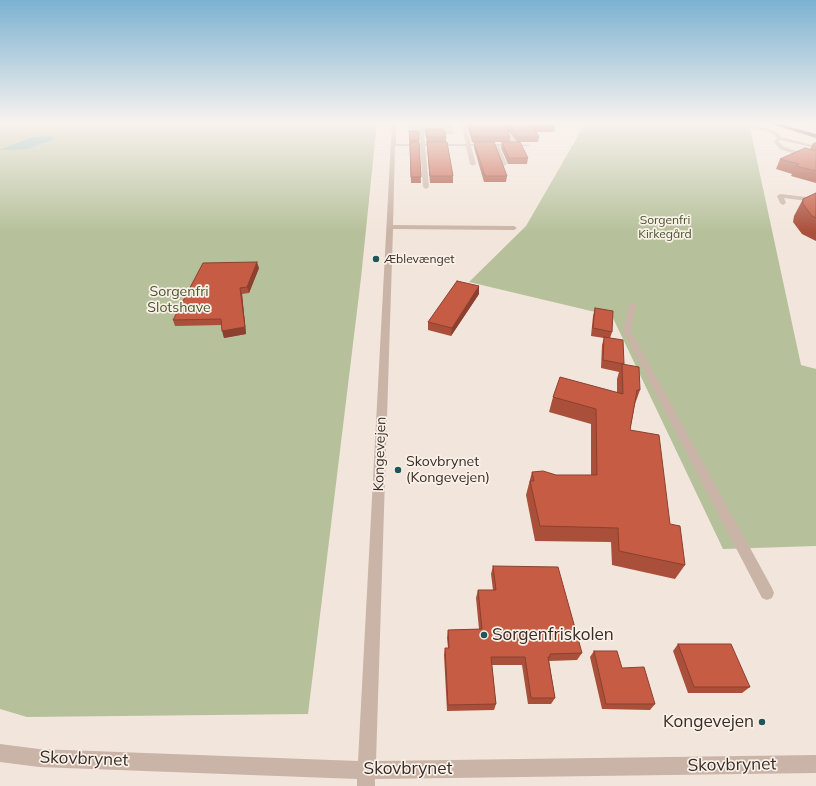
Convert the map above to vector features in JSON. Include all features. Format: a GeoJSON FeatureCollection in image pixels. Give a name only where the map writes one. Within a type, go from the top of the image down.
{"type":"FeatureCollection","features":[{"type":"Feature","properties":{"kind":"street","name":"Kongevejen"},"geometry":{"type":"LineString","coordinates":[[366,778],[392,159]]}},
{"type":"Feature","properties":{"kind":"street"},"geometry":{"type":"LineString","coordinates":[[424,159],[426,187]]}},
{"type":"Feature","properties":{"kind":"street"},"geometry":{"type":"LineString","coordinates":[[472,159],[473,164]]}},
{"type":"Feature","properties":{"kind":"street"},"geometry":{"type":"LineString","coordinates":[[502,159],[504,164]]}},
{"type":"Feature","properties":{"kind":"street"},"geometry":{"type":"LineString","coordinates":[[783,203],[780,196],[816,200]]}},
{"type":"Feature","properties":{"kind":"street"},"geometry":{"type":"LineString","coordinates":[[390,227],[514,228]]}},
{"type":"Feature","properties":{"kind":"street"},"geometry":{"type":"LineString","coordinates":[[632,305],[627,330],[767,594]]}},
{"type":"Feature","properties":{"kind":"street","name":"Skovbrynet"},"geometry":{"type":"LineString","coordinates":[[0,753],[40,758],[366,778],[816,764]]}},
{"type":"Feature","properties":{"kind":"green space","name":"Sorgenfri Slotshave"},"geometry":{"type":"Polygon","coordinates":[[[0,159],[373,159],[361,278],[308,714],[27,717],[0,709],[0,159]]]}},
{"type":"Feature","properties":{"kind":"green space","name":"Sorgenfri Kirkegård"},"geometry":{"type":"Polygon","coordinates":[[[565,159],[757,159],[801,365],[816,369],[816,546],[723,549],[612,316],[469,282],[526,226],[565,159]]]}},
{"type":"Feature","properties":{"kind":"building"},"geometry":{"type":"Polygon","coordinates":[[[410,159],[420,159],[421,177],[411,177],[410,159]]]}},
{"type":"Feature","properties":{"kind":"building"},"geometry":{"type":"Polygon","coordinates":[[[428,159],[450,159],[453,176],[430,176],[428,159]]]}},
{"type":"Feature","properties":{"kind":"building"},"geometry":{"type":"Polygon","coordinates":[[[479,159],[500,159],[507,176],[485,176],[479,159]]]}},
{"type":"Feature","properties":{"kind":"building"},"geometry":{"type":"Polygon","coordinates":[[[780,159],[816,159],[816,171],[796,166],[799,164],[780,159]]]}},
{"type":"Feature","properties":{"kind":"building"},"geometry":{"type":"Polygon","coordinates":[[[816,193],[816,218],[812,216],[803,204],[803,199],[816,193]]]}},
{"type":"Feature","properties":{"kind":"building"},"geometry":{"type":"Polygon","coordinates":[[[257,262],[247,287],[240,288],[245,327],[222,331],[221,319],[173,320],[203,263],[257,262]]]}},
{"type":"Feature","properties":{"kind":"building"},"geometry":{"type":"Polygon","coordinates":[[[457,281],[479,286],[452,328],[428,322],[457,281]]]}},
{"type":"Feature","properties":{"kind":"building"},"geometry":{"type":"Polygon","coordinates":[[[595,308],[613,311],[612,332],[593,328],[595,308]]]}},
{"type":"Feature","properties":{"kind":"building"},"geometry":{"type":"Polygon","coordinates":[[[604,337],[623,340],[624,364],[603,360],[604,337]]]}},
{"type":"Feature","properties":{"kind":"building"},"geometry":{"type":"Polygon","coordinates":[[[622,364],[639,367],[640,390],[637,390],[630,430],[659,435],[670,524],[680,526],[685,565],[619,551],[618,528],[540,526],[530,481],[534,481],[532,472],[543,471],[556,475],[597,475],[596,409],[553,397],[560,377],[623,394],[622,364]]]}},
{"type":"Feature","properties":{"kind":"building"},"geometry":{"type":"Polygon","coordinates":[[[493,566],[558,567],[582,653],[550,654],[550,657],[548,657],[555,698],[531,698],[525,657],[491,657],[496,704],[448,705],[445,648],[449,648],[448,630],[482,629],[478,590],[496,590],[493,566]]]}},
{"type":"Feature","properties":{"kind":"building"},"geometry":{"type":"Polygon","coordinates":[[[678,644],[731,644],[750,687],[694,687],[678,644]]]}},
{"type":"Feature","properties":{"kind":"building"},"geometry":{"type":"Polygon","coordinates":[[[594,651],[617,651],[622,668],[644,667],[655,704],[606,704],[594,651]]]}},
{"type":"Feature","properties":{"kind":"place","name":"Æblevænget"},"geometry":{"type":"Point","coordinates":[376,259]}},
{"type":"Feature","properties":{"kind":"place","name":"Skovbrynet (Kongevejen)"},"geometry":{"type":"Point","coordinates":[398,470]}},
{"type":"Feature","properties":{"kind":"place","name":"Sorgenfriskolen"},"geometry":{"type":"Point","coordinates":[484,635]}},
{"type":"Feature","properties":{"kind":"place","name":"Kongevejen"},"geometry":{"type":"Point","coordinates":[762,722]}}]}
